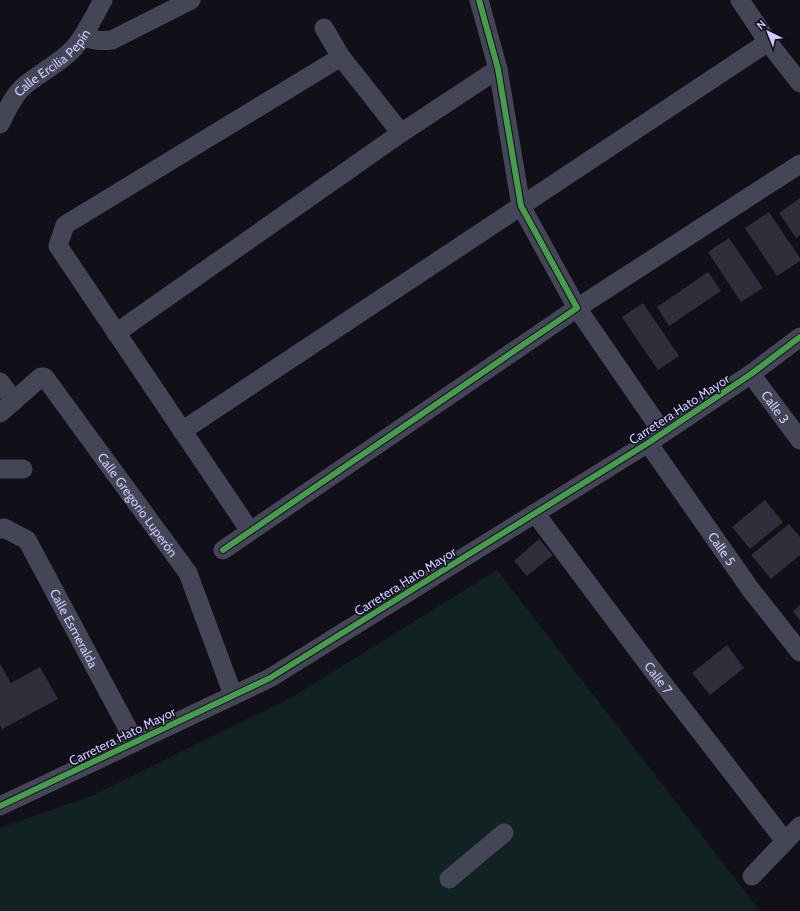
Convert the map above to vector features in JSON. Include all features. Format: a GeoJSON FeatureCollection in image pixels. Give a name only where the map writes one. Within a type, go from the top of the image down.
{"type":"FeatureCollection","features":[{"type":"Feature","properties":{"kind":"street","name":"Calle Ercilia Pepín"},"geometry":{"type":"LineString","coordinates":[[0,124],[10,103],[22,88],[57,63],[83,36],[103,0]]}},
{"type":"Feature","properties":{"kind":"street"},"geometry":{"type":"LineString","coordinates":[[83,36],[100,42],[112,40],[191,0]]}},
{"type":"Feature","properties":{"kind":"street"},"geometry":{"type":"LineString","coordinates":[[741,1],[768,42],[800,83]]}},
{"type":"Feature","properties":{"kind":"street","name":"Calle 5"},"geometry":{"type":"LineString","coordinates":[[486,3],[521,206],[577,308],[656,438],[752,590],[800,652]]}},
{"type":"Feature","properties":{"kind":"street"},"geometry":{"type":"LineString","coordinates":[[324,28],[341,57],[401,133]]}},
{"type":"Feature","properties":{"kind":"street"},"geometry":{"type":"LineString","coordinates":[[182,431],[768,42]]}},
{"type":"Feature","properties":{"kind":"street"},"geometry":{"type":"LineString","coordinates":[[250,531],[58,246],[65,225],[341,57]]}},
{"type":"Feature","properties":{"kind":"street"},"geometry":{"type":"LineString","coordinates":[[116,333],[401,133],[498,69]]}},
{"type":"Feature","properties":{"kind":"street"},"geometry":{"type":"LineString","coordinates":[[223,550],[577,308],[800,164]]}},
{"type":"Feature","properties":{"kind":"street","name":"Carretera Hato Mayor"},"geometry":{"type":"LineString","coordinates":[[0,806],[270,678],[656,438],[751,374],[800,337]]}},
{"type":"Feature","properties":{"kind":"street","name":"Calle 3"},"geometry":{"type":"LineString","coordinates":[[751,374],[800,440]]}},
{"type":"Feature","properties":{"kind":"street","name":"Calle Gregorio Luperón"},"geometry":{"type":"LineString","coordinates":[[7,407],[41,377],[46,378],[188,573],[233,695]]}},
{"type":"Feature","properties":{"kind":"street"},"geometry":{"type":"LineString","coordinates":[[0,382],[7,407]]}},
{"type":"Feature","properties":{"kind":"street"},"geometry":{"type":"LineString","coordinates":[[0,469],[23,469]]}},
{"type":"Feature","properties":{"kind":"street","name":"Calle 7"},"geometry":{"type":"LineString","coordinates":[[535,514],[648,664],[785,841]]}},
{"type":"Feature","properties":{"kind":"street","name":"Calle Esmeralda"},"geometry":{"type":"LineString","coordinates":[[0,529],[4,528],[27,540],[135,742]]}},
{"type":"Feature","properties":{"kind":"street"},"geometry":{"type":"LineString","coordinates":[[752,876],[800,826]]}},
{"type":"Feature","properties":{"kind":"street"},"geometry":{"type":"LineString","coordinates":[[449,879],[504,833]]}},
{"type":"Feature","properties":{"kind":"shaded area"},"geometry":{"type":"Polygon","coordinates":[[[497,570],[760,911],[0,911],[0,828],[94,795],[294,696],[497,570]]]}},
{"type":"Feature","properties":{"kind":"building"},"geometry":{"type":"Polygon","coordinates":[[[800,198],[800,235],[796,238],[779,213],[800,198]]]}},
{"type":"Feature","properties":{"kind":"building"},"geometry":{"type":"Polygon","coordinates":[[[769,212],[800,258],[800,261],[777,276],[745,228],[769,212]]]}},
{"type":"Feature","properties":{"kind":"building"},"geometry":{"type":"Polygon","coordinates":[[[729,238],[763,288],[741,302],[708,252],[729,238]]]}},
{"type":"Feature","properties":{"kind":"building"},"geometry":{"type":"Polygon","coordinates":[[[708,272],[721,291],[669,326],[657,307],[708,272]]]}},
{"type":"Feature","properties":{"kind":"building"},"geometry":{"type":"Polygon","coordinates":[[[643,303],[679,356],[658,370],[622,317],[643,303]]]}},
{"type":"Feature","properties":{"kind":"building"},"geometry":{"type":"Polygon","coordinates":[[[765,500],[783,522],[750,549],[732,527],[765,500]]]}},
{"type":"Feature","properties":{"kind":"building"},"geometry":{"type":"Polygon","coordinates":[[[789,524],[800,537],[800,555],[771,579],[751,555],[789,524]]]}},
{"type":"Feature","properties":{"kind":"building"},"geometry":{"type":"Polygon","coordinates":[[[539,539],[553,555],[527,576],[514,561],[539,539]]]}},
{"type":"Feature","properties":{"kind":"building"},"geometry":{"type":"Polygon","coordinates":[[[800,605],[800,621],[793,611],[800,605]]]}},
{"type":"Feature","properties":{"kind":"building"},"geometry":{"type":"Polygon","coordinates":[[[727,645],[744,668],[710,695],[692,673],[727,645]]]}},
{"type":"Feature","properties":{"kind":"building"},"geometry":{"type":"Polygon","coordinates":[[[0,664],[11,683],[40,667],[58,699],[2,729],[0,725],[0,664]]]}},
{"type":"Feature","properties":{"kind":"cycle path"},"geometry":{"type":"LineString","coordinates":[[223,550],[577,308],[521,206],[498,69],[479,0]]}},
{"type":"Feature","properties":{"kind":"cycle path"},"geometry":{"type":"LineString","coordinates":[[0,806],[270,678],[648,443],[751,374],[800,337]]}}]}
